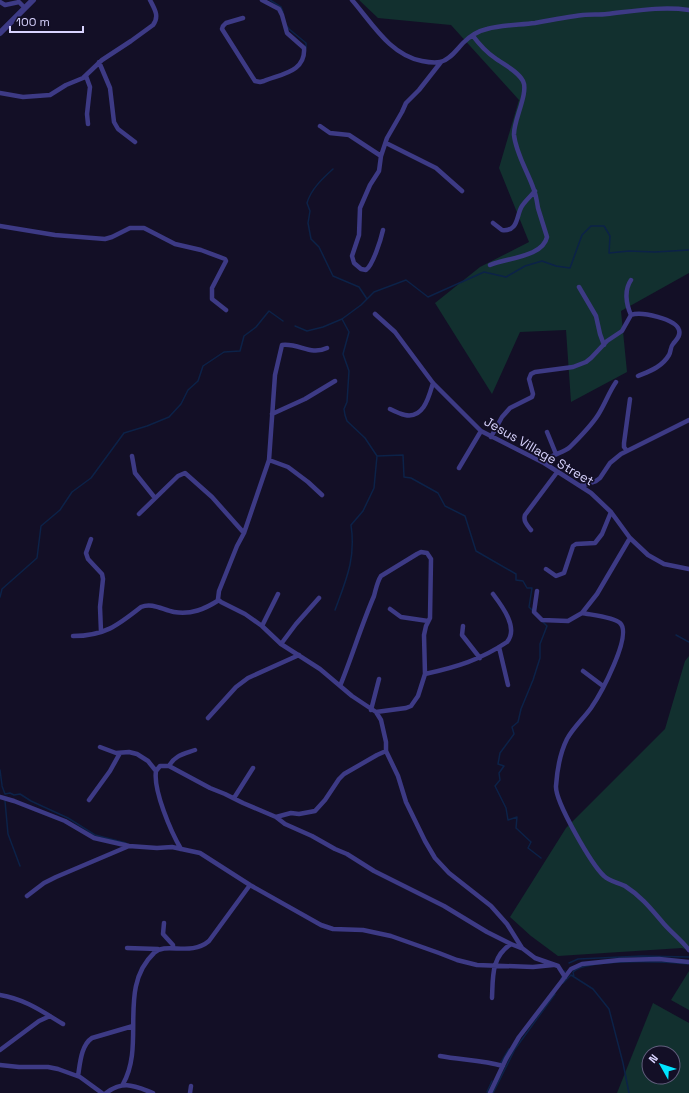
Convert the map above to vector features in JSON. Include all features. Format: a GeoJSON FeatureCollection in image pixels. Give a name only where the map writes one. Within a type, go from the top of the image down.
{"type":"FeatureCollection","features":[{"type":"Feature","properties":{"kind":"street"},"geometry":{"type":"LineString","coordinates":[[0,33],[33,0]]}},
{"type":"Feature","properties":{"kind":"street"},"geometry":{"type":"LineString","coordinates":[[0,93],[23,97],[50,95],[66,85],[81,80],[99,62],[132,41],[153,25],[157,17],[150,0]]}},
{"type":"Feature","properties":{"kind":"street"},"geometry":{"type":"LineString","coordinates":[[243,18],[226,23],[222,29],[255,81],[264,81],[298,67],[303,59],[304,48],[287,33],[282,15],[278,9],[262,0]]}},
{"type":"Feature","properties":{"kind":"street"},"geometry":{"type":"LineString","coordinates":[[352,0],[386,41],[393,47],[420,61],[441,62]]}},
{"type":"Feature","properties":{"kind":"street"},"geometry":{"type":"LineString","coordinates":[[0,2],[5,5],[19,2],[25,8]]}},
{"type":"Feature","properties":{"kind":"street"},"geometry":{"type":"LineString","coordinates":[[384,230],[372,263],[366,270],[357,266],[354,263],[352,256],[359,235],[360,208],[370,185],[379,171],[381,156],[386,143],[406,103],[423,86],[441,62],[452,55],[462,44],[473,36],[485,30],[499,26],[534,23],[584,15],[655,9],[689,10]]}},
{"type":"Feature","properties":{"kind":"street"},"geometry":{"type":"LineString","coordinates":[[473,36],[478,43],[493,57],[514,72],[524,83],[523,97],[514,129],[514,135],[526,171],[535,191],[547,237],[543,246],[537,250],[523,256],[500,260],[490,265]]}},
{"type":"Feature","properties":{"kind":"street"},"geometry":{"type":"LineString","coordinates":[[99,62],[110,88],[114,122],[118,129],[135,142]]}},
{"type":"Feature","properties":{"kind":"street"},"geometry":{"type":"LineString","coordinates":[[86,76],[90,87],[87,114],[88,124]]}},
{"type":"Feature","properties":{"kind":"street"},"geometry":{"type":"LineString","coordinates":[[320,126],[330,133],[349,135],[381,156]]}},
{"type":"Feature","properties":{"kind":"street"},"geometry":{"type":"LineString","coordinates":[[386,143],[436,168],[462,191]]}},
{"type":"Feature","properties":{"kind":"street"},"geometry":{"type":"LineString","coordinates":[[493,222],[502,230],[512,228],[518,220],[523,205],[535,191]]}},
{"type":"Feature","properties":{"kind":"street"},"geometry":{"type":"LineString","coordinates":[[0,226],[55,235],[105,239],[130,228],[144,228],[175,244],[202,250],[225,259],[226,261],[212,288],[211,293],[212,299],[226,310]]}},
{"type":"Feature","properties":{"kind":"street"},"geometry":{"type":"LineString","coordinates":[[631,280],[626,292],[628,309],[631,314]]}},
{"type":"Feature","properties":{"kind":"street"},"geometry":{"type":"LineString","coordinates":[[579,287],[587,298],[596,316],[604,344]]}},
{"type":"Feature","properties":{"kind":"street"},"geometry":{"type":"LineString","coordinates":[[631,314],[644,313],[662,318],[677,326],[680,332],[678,338],[672,344],[670,354],[666,360],[655,369],[638,376]]}},
{"type":"Feature","properties":{"kind":"street","name":"Jesus Village Street"},"geometry":{"type":"LineString","coordinates":[[375,314],[395,332],[433,383],[481,432],[544,463],[592,493],[611,512],[630,538],[648,555],[657,561],[664,564],[689,569]]}},
{"type":"Feature","properties":{"kind":"street"},"geometry":{"type":"LineString","coordinates":[[491,437],[502,417],[510,408],[532,397],[533,394],[529,379],[532,373],[576,366],[591,358],[604,344],[622,330],[631,314]]}},
{"type":"Feature","properties":{"kind":"street"},"geometry":{"type":"LineString","coordinates":[[219,600],[219,591],[237,546],[244,533],[269,460],[275,374],[282,345],[288,344],[316,352],[328,348]]}},
{"type":"Feature","properties":{"kind":"street"},"geometry":{"type":"LineString","coordinates":[[272,414],[305,399],[335,381]]}},
{"type":"Feature","properties":{"kind":"street"},"geometry":{"type":"LineString","coordinates":[[544,463],[548,458],[568,448],[592,423],[611,388],[616,382]]}},
{"type":"Feature","properties":{"kind":"street"},"geometry":{"type":"LineString","coordinates":[[390,409],[405,416],[417,413],[427,402],[433,383]]}},
{"type":"Feature","properties":{"kind":"street"},"geometry":{"type":"LineString","coordinates":[[627,451],[624,448],[624,443],[630,399]]}},
{"type":"Feature","properties":{"kind":"street"},"geometry":{"type":"LineString","coordinates":[[581,486],[596,481],[600,478],[610,463],[621,454],[689,420]]}},
{"type":"Feature","properties":{"kind":"street"},"geometry":{"type":"LineString","coordinates":[[459,468],[481,432]]}},
{"type":"Feature","properties":{"kind":"street"},"geometry":{"type":"LineString","coordinates":[[547,432],[556,454]]}},
{"type":"Feature","properties":{"kind":"street"},"geometry":{"type":"LineString","coordinates":[[132,456],[135,473],[155,498]]}},
{"type":"Feature","properties":{"kind":"street"},"geometry":{"type":"LineString","coordinates":[[269,460],[288,467],[322,495]]}},
{"type":"Feature","properties":{"kind":"street"},"geometry":{"type":"LineString","coordinates":[[531,530],[525,523],[525,514],[558,471]]}},
{"type":"Feature","properties":{"kind":"street"},"geometry":{"type":"LineString","coordinates":[[139,514],[178,476],[185,473],[212,497],[244,533]]}},
{"type":"Feature","properties":{"kind":"street"},"geometry":{"type":"LineString","coordinates":[[546,569],[556,576],[564,572],[573,546],[576,544],[595,543],[602,534],[611,512]]}},
{"type":"Feature","properties":{"kind":"street"},"geometry":{"type":"LineString","coordinates":[[537,592],[534,612],[542,620],[568,621],[582,613],[597,594],[630,538]]}},
{"type":"Feature","properties":{"kind":"street"},"geometry":{"type":"LineString","coordinates":[[90,539],[86,553],[88,559],[102,574],[103,579],[100,612],[101,632]]}},
{"type":"Feature","properties":{"kind":"street"},"geometry":{"type":"LineString","coordinates":[[219,600],[245,614],[262,626],[281,644],[320,669],[340,686],[371,710],[376,712],[406,708],[411,706],[418,696],[426,674],[424,636],[430,616],[431,559],[427,553],[421,552],[381,576],[378,580],[375,593],[357,637],[346,674],[340,686]]}},
{"type":"Feature","properties":{"kind":"street"},"geometry":{"type":"LineString","coordinates":[[262,626],[278,594]]}},
{"type":"Feature","properties":{"kind":"street"},"geometry":{"type":"LineString","coordinates":[[426,674],[454,668],[480,658],[499,647],[509,639],[511,629],[510,623],[505,612],[493,594]]}},
{"type":"Feature","properties":{"kind":"street"},"geometry":{"type":"LineString","coordinates":[[281,644],[319,598]]}},
{"type":"Feature","properties":{"kind":"street"},"geometry":{"type":"LineString","coordinates":[[73,636],[89,636],[114,627],[146,604],[172,612],[187,613],[202,610],[219,600]]}},
{"type":"Feature","properties":{"kind":"street"},"geometry":{"type":"LineString","coordinates":[[390,609],[401,617],[428,621]]}},
{"type":"Feature","properties":{"kind":"street"},"geometry":{"type":"LineString","coordinates":[[582,613],[616,620],[624,629],[620,648],[612,670],[591,708],[566,740],[555,788],[566,819],[596,867],[609,880],[625,886],[643,900],[689,950]]}},
{"type":"Feature","properties":{"kind":"street"},"geometry":{"type":"LineString","coordinates":[[463,626],[462,634],[480,658]]}},
{"type":"Feature","properties":{"kind":"street"},"geometry":{"type":"LineString","coordinates":[[499,647],[508,685]]}},
{"type":"Feature","properties":{"kind":"street"},"geometry":{"type":"LineString","coordinates":[[208,718],[236,687],[248,678],[299,655]]}},
{"type":"Feature","properties":{"kind":"street"},"geometry":{"type":"LineString","coordinates":[[584,671],[603,686]]}},
{"type":"Feature","properties":{"kind":"street"},"geometry":{"type":"LineString","coordinates":[[371,710],[379,679]]}},
{"type":"Feature","properties":{"kind":"street"},"geometry":{"type":"LineString","coordinates":[[376,712],[381,720],[386,742],[386,751],[398,776],[413,817],[435,858],[449,873],[491,906],[507,924],[522,948]]}},
{"type":"Feature","properties":{"kind":"street"},"geometry":{"type":"LineString","coordinates":[[100,747],[116,753],[129,752],[137,754],[148,761],[156,771]]}},
{"type":"Feature","properties":{"kind":"street"},"geometry":{"type":"LineString","coordinates":[[169,766],[179,755],[196,750]]}},
{"type":"Feature","properties":{"kind":"street"},"geometry":{"type":"LineString","coordinates":[[276,817],[291,813],[299,814],[315,811],[325,800],[338,779],[344,774],[386,751]]}},
{"type":"Feature","properties":{"kind":"street"},"geometry":{"type":"LineString","coordinates":[[90,800],[110,771],[120,753]]}},
{"type":"Feature","properties":{"kind":"street"},"geometry":{"type":"LineString","coordinates":[[181,849],[168,824],[155,781],[156,771],[160,766],[169,766],[210,788],[276,817],[285,824],[347,854],[374,871],[444,906],[471,923],[511,944],[522,948],[535,958],[555,965],[560,968],[565,977]]}},
{"type":"Feature","properties":{"kind":"street"},"geometry":{"type":"LineString","coordinates":[[234,798],[253,768]]}},
{"type":"Feature","properties":{"kind":"street"},"geometry":{"type":"LineString","coordinates":[[1,798],[65,821],[94,838],[129,846],[157,848],[172,847],[200,853],[250,885],[321,925],[333,929],[374,932],[457,960],[477,965],[533,967],[555,965]]}},
{"type":"Feature","properties":{"kind":"street"},"geometry":{"type":"LineString","coordinates":[[27,896],[44,883],[56,877],[129,846]]}},
{"type":"Feature","properties":{"kind":"street"},"geometry":{"type":"LineString","coordinates":[[126,948],[188,949],[204,945],[209,941],[250,885]]}},
{"type":"Feature","properties":{"kind":"street"},"geometry":{"type":"LineString","coordinates":[[164,923],[163,934],[173,945],[173,948]]}},
{"type":"Feature","properties":{"kind":"street"},"geometry":{"type":"LineString","coordinates":[[492,998],[494,966],[500,953],[511,944]]}},
{"type":"Feature","properties":{"kind":"street"},"geometry":{"type":"LineString","coordinates":[[124,1084],[130,1070],[132,1058],[134,1002],[138,978],[147,961],[159,949]]}},
{"type":"Feature","properties":{"kind":"street"},"geometry":{"type":"LineString","coordinates":[[490,1093],[519,1037],[571,969],[582,964],[620,960],[659,959],[689,962]]}},
{"type":"Feature","properties":{"kind":"street"},"geometry":{"type":"LineString","coordinates":[[0,995],[25,1001],[64,1024]]}},
{"type":"Feature","properties":{"kind":"street"},"geometry":{"type":"LineString","coordinates":[[0,1050],[39,1021],[50,1016]]}},
{"type":"Feature","properties":{"kind":"street"},"geometry":{"type":"LineString","coordinates":[[78,1076],[84,1048],[89,1040],[133,1026]]}},
{"type":"Feature","properties":{"kind":"street"},"geometry":{"type":"LineString","coordinates":[[440,1056],[464,1060],[472,1059],[503,1066]]}},
{"type":"Feature","properties":{"kind":"street"},"geometry":{"type":"LineString","coordinates":[[0,1065],[19,1067],[48,1067],[58,1069],[78,1076],[102,1093]]}},
{"type":"Feature","properties":{"kind":"street"},"geometry":{"type":"LineString","coordinates":[[106,1093],[113,1088],[124,1084],[153,1093]]}},
{"type":"Feature","properties":{"kind":"street"},"geometry":{"type":"LineString","coordinates":[[190,1093],[191,1086]]}},
{"type":"Feature","properties":{"kind":"green space"},"geometry":{"type":"Polygon","coordinates":[[[359,0],[689,0],[689,273],[621,311],[627,372],[571,402],[566,330],[520,332],[492,394],[435,303],[480,267],[529,242],[499,168],[519,100],[451,25],[378,18],[359,0]]]}},
{"type":"Feature","properties":{"kind":"green space"},"geometry":{"type":"Polygon","coordinates":[[[689,656],[689,951],[682,948],[558,956],[531,936],[510,917],[566,828],[665,729],[685,661],[689,656]]]}},
{"type":"Feature","properties":{"kind":"green space"},"geometry":{"type":"Polygon","coordinates":[[[689,971],[689,1010],[671,1000],[689,971]]]}},
{"type":"Feature","properties":{"kind":"green space"},"geometry":{"type":"Polygon","coordinates":[[[653,1003],[689,1023],[689,1093],[617,1093],[653,1003]]]}},
{"type":"Feature","properties":{"kind":"waterway"},"geometry":{"type":"LineString","coordinates":[[270,0],[281,7],[283,12]]}},
{"type":"Feature","properties":{"kind":"waterway"},"geometry":{"type":"LineString","coordinates":[[286,25],[306,43],[306,48]]}},
{"type":"Feature","properties":{"kind":"waterway"},"geometry":{"type":"LineString","coordinates":[[333,169],[314,188],[307,203],[310,211],[308,223],[311,239],[319,247],[333,276],[359,287],[367,299]]}},
{"type":"Feature","properties":{"kind":"waterway"},"geometry":{"type":"LineString","coordinates":[[342,319],[361,305],[374,292],[406,280],[428,297],[484,272],[506,277],[525,266],[542,261],[556,266],[570,268],[582,235],[591,226],[604,226],[610,236],[609,253],[629,251],[655,252],[689,250]]}},
{"type":"Feature","properties":{"kind":"waterway"},"geometry":{"type":"LineString","coordinates":[[0,597],[2,589],[37,558],[41,526],[60,510],[72,492],[91,478],[124,433],[169,417],[181,404],[188,390],[198,381],[203,366],[224,352],[240,351],[244,336],[256,327],[269,311],[283,321]]}},
{"type":"Feature","properties":{"kind":"waterway"},"geometry":{"type":"LineString","coordinates":[[323,327],[342,319],[349,332],[343,354],[349,371],[347,402],[344,409],[347,421],[365,438],[377,456],[403,455],[404,477],[411,478],[438,493],[445,506],[465,516],[476,551],[516,574],[516,580],[523,581],[527,588],[532,588],[529,607],[533,611]]}},
{"type":"Feature","properties":{"kind":"waterway"},"geometry":{"type":"LineString","coordinates":[[295,326],[307,331],[323,327]]}},
{"type":"Feature","properties":{"kind":"waterway"},"geometry":{"type":"LineString","coordinates":[[335,610],[346,579],[351,559],[351,525],[363,511],[374,488],[377,456]]}},
{"type":"Feature","properties":{"kind":"waterway"},"geometry":{"type":"LineString","coordinates":[[541,858],[528,848],[531,842],[516,828],[517,817],[508,820],[506,808],[495,786],[500,780],[499,773],[504,766],[498,764],[500,753],[514,734],[512,727],[518,722],[521,709],[540,658],[540,644],[547,626],[542,621]]}},
{"type":"Feature","properties":{"kind":"waterway"},"geometry":{"type":"LineString","coordinates":[[676,635],[689,642]]}},
{"type":"Feature","properties":{"kind":"waterway"},"geometry":{"type":"LineString","coordinates":[[0,770],[2,785]]}},
{"type":"Feature","properties":{"kind":"waterway"},"geometry":{"type":"LineString","coordinates":[[2,786],[5,794],[20,794],[31,801],[68,818],[95,835],[126,843]]}},
{"type":"Feature","properties":{"kind":"waterway"},"geometry":{"type":"LineString","coordinates":[[5,801],[8,834],[20,866]]}},
{"type":"Feature","properties":{"kind":"waterway"},"geometry":{"type":"LineString","coordinates":[[569,963],[578,959],[642,956],[689,957]]}},
{"type":"Feature","properties":{"kind":"waterway"},"geometry":{"type":"LineString","coordinates":[[574,977],[573,972],[581,968],[610,963],[663,962],[688,964]]}},
{"type":"Feature","properties":{"kind":"waterway"},"geometry":{"type":"LineString","coordinates":[[561,979],[565,971]]}},
{"type":"Feature","properties":{"kind":"waterway"},"geometry":{"type":"LineString","coordinates":[[563,983],[571,975],[593,989],[609,1009],[629,1093]]}},
{"type":"Feature","properties":{"kind":"waterway"},"geometry":{"type":"LineString","coordinates":[[493,1093],[515,1049],[555,994]]}},
{"type":"Feature","properties":{"kind":"waterway"},"geometry":{"type":"LineString","coordinates":[[500,1064],[509,1049]]}},
{"type":"Feature","properties":{"kind":"waterway"},"geometry":{"type":"LineString","coordinates":[[487,1092],[492,1081]]}}]}
